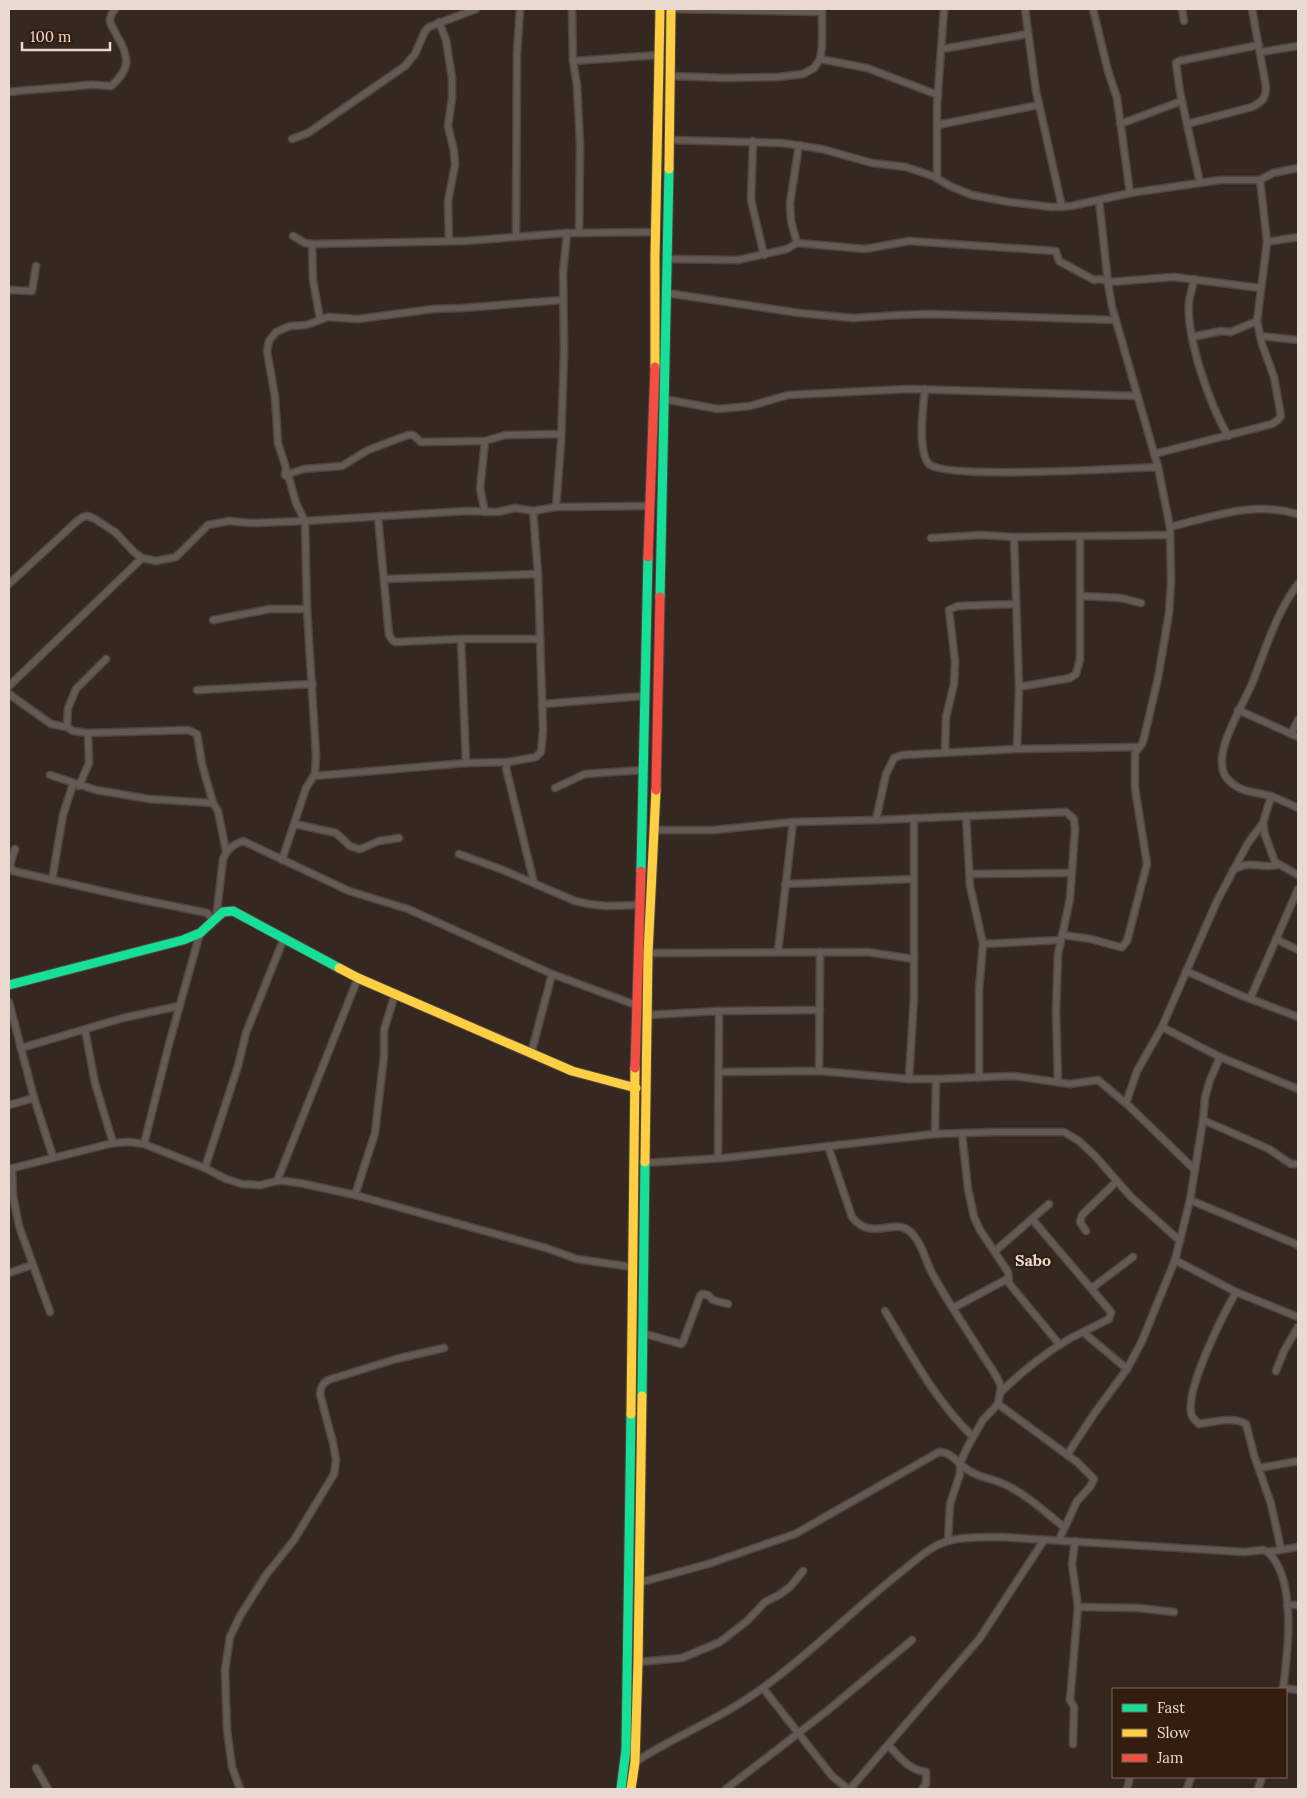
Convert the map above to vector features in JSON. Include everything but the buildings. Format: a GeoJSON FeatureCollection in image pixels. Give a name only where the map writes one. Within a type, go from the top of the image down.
{"type":"FeatureCollection","features":[{"type":"Feature","properties":{"kind":"main road"},"geometry":{"type":"LineString","coordinates":[[621,1789],[626,1741],[636,1005],[649,506],[655,397],[660,9]]}},
{"type":"Feature","properties":{"kind":"main road"},"geometry":{"type":"LineString","coordinates":[[631,1789],[635,1762],[638,1662],[648,953],[654,830],[665,400],[672,76],[671,9]]}},
{"type":"Feature","properties":{"kind":"main road"},"geometry":{"type":"LineString","coordinates":[[9,985],[183,940],[200,933],[223,912],[233,911],[358,978],[572,1070],[636,1088]]}},
{"type":"Feature","properties":{"kind":"street"},"geometry":{"type":"LineString","coordinates":[[9,92],[66,86],[78,87],[88,84],[111,86],[124,72],[127,64],[124,49],[110,22],[110,16],[115,9]]}},
{"type":"Feature","properties":{"kind":"street"},"geometry":{"type":"LineString","coordinates":[[292,138],[308,133],[405,66],[415,54],[425,31],[438,22],[476,9]]}},
{"type":"Feature","properties":{"kind":"street"},"geometry":{"type":"LineString","coordinates":[[516,236],[517,54],[520,9]]}},
{"type":"Feature","properties":{"kind":"street"},"geometry":{"type":"LineString","coordinates":[[572,9],[573,61],[577,85],[580,144],[578,233]]}},
{"type":"Feature","properties":{"kind":"street"},"geometry":{"type":"LineString","coordinates":[[671,9],[822,10],[820,59],[814,68],[803,74],[778,77],[735,78],[672,76]]}},
{"type":"Feature","properties":{"kind":"street"},"geometry":{"type":"LineString","coordinates":[[937,177],[938,96],[944,9]]}},
{"type":"Feature","properties":{"kind":"street"},"geometry":{"type":"LineString","coordinates":[[1025,9],[1031,62],[1039,105],[1062,207]]}},
{"type":"Feature","properties":{"kind":"street"},"geometry":{"type":"LineString","coordinates":[[1093,9],[1116,98],[1130,193]]}},
{"type":"Feature","properties":{"kind":"street"},"geometry":{"type":"LineString","coordinates":[[1182,9],[1184,21]]}},
{"type":"Feature","properties":{"kind":"street"},"geometry":{"type":"LineString","coordinates":[[1187,124],[1261,102],[1265,97],[1266,87],[1252,9]]}},
{"type":"Feature","properties":{"kind":"street"},"geometry":{"type":"LineString","coordinates":[[438,22],[446,40],[452,78],[452,98],[448,126],[455,165],[448,202],[449,242]]}},
{"type":"Feature","properties":{"kind":"street"},"geometry":{"type":"LineString","coordinates":[[942,49],[1028,34]]}},
{"type":"Feature","properties":{"kind":"street"},"geometry":{"type":"LineString","coordinates":[[1200,183],[1175,67],[1176,63],[1260,48],[1298,46]]}},
{"type":"Feature","properties":{"kind":"street"},"geometry":{"type":"LineString","coordinates":[[573,61],[659,55]]}},
{"type":"Feature","properties":{"kind":"street"},"geometry":{"type":"LineString","coordinates":[[820,59],[867,68],[938,96]]}},
{"type":"Feature","properties":{"kind":"street"},"geometry":{"type":"LineString","coordinates":[[1120,124],[1182,101]]}},
{"type":"Feature","properties":{"kind":"street"},"geometry":{"type":"LineString","coordinates":[[937,125],[1039,105]]}},
{"type":"Feature","properties":{"kind":"street"},"geometry":{"type":"LineString","coordinates":[[670,140],[753,141],[822,149],[872,163],[906,168],[937,177],[950,186],[972,195],[1052,208],[1130,193],[1220,180],[1260,180],[1273,173],[1298,168]]}},
{"type":"Feature","properties":{"kind":"street"},"geometry":{"type":"LineString","coordinates":[[753,141],[751,200],[764,255]]}},
{"type":"Feature","properties":{"kind":"street"},"geometry":{"type":"LineString","coordinates":[[797,243],[791,221],[790,203],[799,145]]}},
{"type":"Feature","properties":{"kind":"street"},"geometry":{"type":"LineString","coordinates":[[1154,454],[1272,424],[1281,416],[1274,377],[1257,321],[1267,242],[1260,180]]}},
{"type":"Feature","properties":{"kind":"street"},"geometry":{"type":"LineString","coordinates":[[983,944],[1061,937],[1092,940],[1122,947],[1127,941],[1146,864],[1135,788],[1135,753],[1144,738],[1158,678],[1169,613],[1170,527],[1158,467],[1112,307],[1099,200]]}},
{"type":"Feature","properties":{"kind":"street"},"geometry":{"type":"LineString","coordinates":[[556,507],[561,434],[564,352],[564,264],[567,232]]}},
{"type":"Feature","properties":{"kind":"street"},"geometry":{"type":"LineString","coordinates":[[293,236],[312,244],[449,242],[567,232],[656,232]]}},
{"type":"Feature","properties":{"kind":"street"},"geometry":{"type":"LineString","coordinates":[[1267,242],[1298,237]]}},
{"type":"Feature","properties":{"kind":"street"},"geometry":{"type":"LineString","coordinates":[[668,260],[722,261],[764,255],[788,249],[797,243],[865,249],[909,241],[1056,251],[1059,261],[1094,280],[1100,279],[1109,282],[1153,277],[1194,279],[1260,288]]}},
{"type":"Feature","properties":{"kind":"street"},"geometry":{"type":"LineString","coordinates":[[312,244],[313,280],[320,319]]}},
{"type":"Feature","properties":{"kind":"street"},"geometry":{"type":"LineString","coordinates":[[9,290],[32,291],[36,266]]}},
{"type":"Feature","properties":{"kind":"street"},"geometry":{"type":"LineString","coordinates":[[1194,279],[1189,303],[1192,337],[1208,392],[1218,419],[1228,436]]}},
{"type":"Feature","properties":{"kind":"street"},"geometry":{"type":"LineString","coordinates":[[667,293],[799,313],[853,318],[931,314],[1116,320]]}},
{"type":"Feature","properties":{"kind":"street"},"geometry":{"type":"LineString","coordinates":[[285,475],[286,468],[278,443],[275,397],[267,346],[272,336],[284,328],[306,326],[320,319],[334,317],[358,319],[433,309],[563,300]]}},
{"type":"Feature","properties":{"kind":"street"},"geometry":{"type":"LineString","coordinates":[[1192,337],[1221,331],[1230,332],[1257,321]]}},
{"type":"Feature","properties":{"kind":"street"},"geometry":{"type":"LineString","coordinates":[[1260,336],[1298,340]]}},
{"type":"Feature","properties":{"kind":"street"},"geometry":{"type":"LineString","coordinates":[[655,397],[718,409],[750,406],[788,395],[925,389],[1138,396]]}},
{"type":"Feature","properties":{"kind":"street"},"geometry":{"type":"LineString","coordinates":[[925,389],[921,427],[924,455],[930,465],[936,468],[1005,473],[1158,467]]}},
{"type":"Feature","properties":{"kind":"street"},"geometry":{"type":"LineString","coordinates":[[285,475],[304,469],[342,466],[368,450],[408,434],[421,442],[485,441],[505,435],[561,434]]}},
{"type":"Feature","properties":{"kind":"street"},"geometry":{"type":"LineString","coordinates":[[484,512],[480,489],[485,441]]}},
{"type":"Feature","properties":{"kind":"street"},"geometry":{"type":"LineString","coordinates":[[282,860],[306,788],[314,776],[316,755],[305,522],[296,503],[289,478],[285,475]]}},
{"type":"Feature","properties":{"kind":"street"},"geometry":{"type":"LineString","coordinates":[[9,584],[76,522],[88,516],[115,532],[142,558],[156,561],[176,556],[208,525],[220,522],[305,522],[466,511],[498,512],[515,508],[533,512],[556,507],[649,506]]}},
{"type":"Feature","properties":{"kind":"street"},"geometry":{"type":"LineString","coordinates":[[1170,527],[1243,509],[1272,509],[1298,514]]}},
{"type":"Feature","properties":{"kind":"street"},"geometry":{"type":"LineString","coordinates":[[314,776],[466,763],[508,762],[536,757],[541,752],[542,704],[538,574],[533,512]]}},
{"type":"Feature","properties":{"kind":"street"},"geometry":{"type":"LineString","coordinates":[[378,517],[389,635],[392,640],[396,642],[540,638]]}},
{"type":"Feature","properties":{"kind":"street"},"geometry":{"type":"LineString","coordinates":[[931,538],[981,535],[1080,537],[1170,535]]}},
{"type":"Feature","properties":{"kind":"street"},"geometry":{"type":"LineString","coordinates":[[1014,537],[1020,687],[1017,749]]}},
{"type":"Feature","properties":{"kind":"street"},"geometry":{"type":"LineString","coordinates":[[1020,687],[1070,678],[1076,674],[1080,659],[1080,537]]}},
{"type":"Feature","properties":{"kind":"street"},"geometry":{"type":"LineString","coordinates":[[9,686],[142,558]]}},
{"type":"Feature","properties":{"kind":"street"},"geometry":{"type":"LineString","coordinates":[[384,579],[538,574]]}},
{"type":"Feature","properties":{"kind":"street"},"geometry":{"type":"LineString","coordinates":[[1298,584],[1280,614],[1268,640],[1252,684],[1238,710],[1226,741],[1222,759],[1222,769],[1226,778],[1237,787],[1249,793],[1272,796],[1298,808]]}},
{"type":"Feature","properties":{"kind":"street"},"geometry":{"type":"LineString","coordinates":[[1081,596],[1121,598],[1141,603]]}},
{"type":"Feature","properties":{"kind":"street"},"geometry":{"type":"LineString","coordinates":[[946,752],[946,717],[954,684],[955,661],[949,610],[958,606],[1016,604]]}},
{"type":"Feature","properties":{"kind":"street"},"geometry":{"type":"LineString","coordinates":[[213,620],[270,609],[308,609]]}},
{"type":"Feature","properties":{"kind":"street"},"geometry":{"type":"LineString","coordinates":[[461,639],[466,763]]}},
{"type":"Feature","properties":{"kind":"street"},"geometry":{"type":"LineString","coordinates":[[67,727],[68,708],[76,689],[106,659]]}},
{"type":"Feature","properties":{"kind":"street"},"geometry":{"type":"LineString","coordinates":[[197,690],[313,684]]}},
{"type":"Feature","properties":{"kind":"street"},"geometry":{"type":"LineString","coordinates":[[9,694],[51,724],[67,727],[73,731],[88,733],[188,730],[197,734],[202,764],[213,803],[218,811],[226,851]]}},
{"type":"Feature","properties":{"kind":"street"},"geometry":{"type":"LineString","coordinates":[[542,704],[645,696]]}},
{"type":"Feature","properties":{"kind":"street"},"geometry":{"type":"LineString","coordinates":[[1238,710],[1298,737]]}},
{"type":"Feature","properties":{"kind":"street"},"geometry":{"type":"LineString","coordinates":[[1291,734],[1298,720]]}},
{"type":"Feature","properties":{"kind":"street"},"geometry":{"type":"LineString","coordinates":[[52,880],[63,815],[76,785],[89,763],[88,733]]}},
{"type":"Feature","properties":{"kind":"street"},"geometry":{"type":"LineString","coordinates":[[876,820],[886,774],[894,758],[912,754],[946,752],[1139,747]]}},
{"type":"Feature","properties":{"kind":"street"},"geometry":{"type":"LineString","coordinates":[[508,762],[506,768],[508,779],[534,883]]}},
{"type":"Feature","properties":{"kind":"street"},"geometry":{"type":"LineString","coordinates":[[555,788],[585,774],[643,770]]}},
{"type":"Feature","properties":{"kind":"street"},"geometry":{"type":"LineString","coordinates":[[50,775],[96,790],[149,799],[213,803]]}},
{"type":"Feature","properties":{"kind":"street"},"geometry":{"type":"LineString","coordinates":[[1126,1103],[1137,1071],[1162,1027],[1217,901],[1248,843],[1263,823],[1272,796]]}},
{"type":"Feature","properties":{"kind":"street"},"geometry":{"type":"LineString","coordinates":[[654,830],[714,830],[793,822],[1066,812],[1074,819],[1075,829],[1070,899],[1058,954],[1056,1011],[1058,1082]]}},
{"type":"Feature","properties":{"kind":"street"},"geometry":{"type":"LineString","coordinates":[[966,816],[973,904],[983,944],[979,989],[979,1077]]}},
{"type":"Feature","properties":{"kind":"street"},"geometry":{"type":"LineString","coordinates":[[909,1079],[913,1030],[914,818]]}},
{"type":"Feature","properties":{"kind":"street"},"geometry":{"type":"LineString","coordinates":[[778,951],[793,822]]}},
{"type":"Feature","properties":{"kind":"street"},"geometry":{"type":"LineString","coordinates":[[1263,823],[1267,840],[1277,865]]}},
{"type":"Feature","properties":{"kind":"street"},"geometry":{"type":"LineString","coordinates":[[295,824],[336,834],[350,846],[359,848],[379,841],[399,838]]}},
{"type":"Feature","properties":{"kind":"street"},"geometry":{"type":"LineString","coordinates":[[215,920],[223,859],[226,851],[235,843],[243,841],[349,892],[422,915],[552,974],[636,1005]]}},
{"type":"Feature","properties":{"kind":"street"},"geometry":{"type":"LineString","coordinates":[[15,849],[10,864],[13,871],[203,912],[215,920]]}},
{"type":"Feature","properties":{"kind":"street"},"geometry":{"type":"LineString","coordinates":[[459,854],[503,870],[567,898],[589,904],[640,905]]}},
{"type":"Feature","properties":{"kind":"street"},"geometry":{"type":"LineString","coordinates":[[1232,871],[1249,864],[1262,866],[1277,865],[1298,875]]}},
{"type":"Feature","properties":{"kind":"street"},"geometry":{"type":"LineString","coordinates":[[970,874],[1071,873]]}},
{"type":"Feature","properties":{"kind":"street"},"geometry":{"type":"LineString","coordinates":[[785,884],[914,879]]}},
{"type":"Feature","properties":{"kind":"street"},"geometry":{"type":"LineString","coordinates":[[1250,998],[1298,889]]}},
{"type":"Feature","properties":{"kind":"street"},"geometry":{"type":"LineString","coordinates":[[144,1144],[200,933]]}},
{"type":"Feature","properties":{"kind":"street"},"geometry":{"type":"LineString","coordinates":[[205,1168],[246,1033],[284,938]]}},
{"type":"Feature","properties":{"kind":"street"},"geometry":{"type":"LineString","coordinates":[[1276,939],[1298,950]]}},
{"type":"Feature","properties":{"kind":"street"},"geometry":{"type":"LineString","coordinates":[[819,1071],[820,952]]}},
{"type":"Feature","properties":{"kind":"street"},"geometry":{"type":"LineString","coordinates":[[648,953],[867,952],[914,959]]}},
{"type":"Feature","properties":{"kind":"street"},"geometry":{"type":"LineString","coordinates":[[1186,971],[1298,1017]]}},
{"type":"Feature","properties":{"kind":"street"},"geometry":{"type":"LineString","coordinates":[[532,1054],[552,974]]}},
{"type":"Feature","properties":{"kind":"street"},"geometry":{"type":"LineString","coordinates":[[277,1181],[358,978]]}},
{"type":"Feature","properties":{"kind":"street"},"geometry":{"type":"LineString","coordinates":[[355,1195],[374,1133],[384,1056],[384,1030],[395,994]]}},
{"type":"Feature","properties":{"kind":"street"},"geometry":{"type":"LineString","coordinates":[[9,1002],[34,1098],[53,1157]]}},
{"type":"Feature","properties":{"kind":"street"},"geometry":{"type":"LineString","coordinates":[[21,1048],[124,1018],[180,1006]]}},
{"type":"Feature","properties":{"kind":"street"},"geometry":{"type":"LineString","coordinates":[[647,1015],[719,1011],[820,1010]]}},
{"type":"Feature","properties":{"kind":"street"},"geometry":{"type":"LineString","coordinates":[[718,1158],[719,1011]]}},
{"type":"Feature","properties":{"kind":"street"},"geometry":{"type":"LineString","coordinates":[[1162,1027],[1220,1057],[1298,1089]]}},
{"type":"Feature","properties":{"kind":"street"},"geometry":{"type":"LineString","coordinates":[[85,1030],[95,1083],[114,1143]]}},
{"type":"Feature","properties":{"kind":"street"},"geometry":{"type":"LineString","coordinates":[[1067,1455],[1127,1369],[1142,1341],[1175,1260],[1190,1200],[1205,1098],[1220,1057]]}},
{"type":"Feature","properties":{"kind":"street"},"geometry":{"type":"LineString","coordinates":[[719,1072],[819,1071],[909,1079],[1014,1076],[1070,1084],[1098,1080],[1126,1103],[1195,1170]]}},
{"type":"Feature","properties":{"kind":"street"},"geometry":{"type":"LineString","coordinates":[[935,1134],[936,1079]]}},
{"type":"Feature","properties":{"kind":"street"},"geometry":{"type":"LineString","coordinates":[[9,1105],[34,1098]]}},
{"type":"Feature","properties":{"kind":"street"},"geometry":{"type":"LineString","coordinates":[[1203,1120],[1269,1149],[1291,1164],[1298,1164]]}},
{"type":"Feature","properties":{"kind":"street"},"geometry":{"type":"LineString","coordinates":[[644,1163],[718,1158],[935,1134],[1064,1132],[1079,1140],[1153,1218],[1180,1241]]}},
{"type":"Feature","properties":{"kind":"street"},"geometry":{"type":"LineString","coordinates":[[962,1134],[968,1189],[976,1224],[1008,1272],[1009,1283],[1060,1345]]}},
{"type":"Feature","properties":{"kind":"street"},"geometry":{"type":"LineString","coordinates":[[50,1312],[32,1264],[18,1218],[10,1169],[114,1143],[130,1142],[144,1144],[242,1184],[261,1185],[286,1181],[355,1195],[546,1248],[577,1259],[632,1268]]}},
{"type":"Feature","properties":{"kind":"street"},"geometry":{"type":"LineString","coordinates":[[828,1146],[852,1217],[858,1224],[865,1227],[878,1229],[903,1227],[909,1230],[918,1242],[929,1268],[1000,1383],[1001,1393],[998,1404],[983,1420],[960,1463],[958,1480],[950,1504],[948,1541]]}},
{"type":"Feature","properties":{"kind":"street"},"geometry":{"type":"LineString","coordinates":[[1086,1231],[1080,1222],[1082,1215],[1117,1181]]}},
{"type":"Feature","properties":{"kind":"street"},"geometry":{"type":"LineString","coordinates":[[1190,1200],[1297,1242]]}},
{"type":"Feature","properties":{"kind":"street"},"geometry":{"type":"LineString","coordinates":[[995,1251],[1050,1204]]}},
{"type":"Feature","properties":{"kind":"street"},"geometry":{"type":"LineString","coordinates":[[1001,1393],[1018,1376],[1060,1345],[1109,1319],[1111,1316],[1109,1308],[1032,1219]]}},
{"type":"Feature","properties":{"kind":"street"},"geometry":{"type":"LineString","coordinates":[[1092,1288],[1133,1257]]}},
{"type":"Feature","properties":{"kind":"street"},"geometry":{"type":"LineString","coordinates":[[1175,1260],[1236,1292],[1298,1318]]}},
{"type":"Feature","properties":{"kind":"street"},"geometry":{"type":"LineString","coordinates":[[9,1273],[32,1264]]}},
{"type":"Feature","properties":{"kind":"street"},"geometry":{"type":"LineString","coordinates":[[953,1308],[1009,1278]]}},
{"type":"Feature","properties":{"kind":"street"},"geometry":{"type":"LineString","coordinates":[[1236,1292],[1207,1353],[1191,1393],[1191,1413],[1194,1420],[1199,1424],[1231,1419],[1246,1424],[1275,1521],[1281,1549]]}},
{"type":"Feature","properties":{"kind":"street"},"geometry":{"type":"LineString","coordinates":[[642,1334],[681,1344],[702,1294],[708,1295],[713,1300],[728,1304]]}},
{"type":"Feature","properties":{"kind":"street"},"geometry":{"type":"LineString","coordinates":[[885,1311],[927,1381],[954,1418],[973,1437]]}},
{"type":"Feature","properties":{"kind":"street"},"geometry":{"type":"LineString","coordinates":[[1276,1371],[1284,1351],[1298,1327]]}},
{"type":"Feature","properties":{"kind":"street"},"geometry":{"type":"LineString","coordinates":[[1083,1332],[1127,1369]]}},
{"type":"Feature","properties":{"kind":"street"},"geometry":{"type":"LineString","coordinates":[[240,1789],[232,1767],[227,1730],[225,1670],[230,1637],[240,1616],[266,1575],[294,1540],[334,1474],[336,1460],[320,1388],[328,1380],[396,1359],[444,1348]]}},
{"type":"Feature","properties":{"kind":"street"},"geometry":{"type":"LineString","coordinates":[[998,1404],[1077,1462],[1094,1479],[1090,1487],[1077,1501],[1059,1540]]}},
{"type":"Feature","properties":{"kind":"street"},"geometry":{"type":"LineString","coordinates":[[638,1583],[716,1562],[795,1534],[939,1452],[946,1454],[981,1477],[1004,1483],[1034,1503],[1064,1527]]}},
{"type":"Feature","properties":{"kind":"street"},"geometry":{"type":"LineString","coordinates":[[1259,1468],[1298,1461]]}},
{"type":"Feature","properties":{"kind":"street"},"geometry":{"type":"LineString","coordinates":[[635,1762],[732,1709],[764,1688],[806,1654],[881,1587],[934,1547],[948,1541],[1001,1537],[1245,1552],[1268,1552],[1298,1547]]}},
{"type":"Feature","properties":{"kind":"street"},"geometry":{"type":"LineString","coordinates":[[764,1688],[832,1776],[849,1789],[980,1638],[1044,1540]]}},
{"type":"Feature","properties":{"kind":"street"},"geometry":{"type":"LineString","coordinates":[[1073,1744],[1074,1706],[1070,1700],[1078,1608],[1072,1564],[1075,1541]]}},
{"type":"Feature","properties":{"kind":"street"},"geometry":{"type":"LineString","coordinates":[[1268,1552],[1273,1556],[1286,1590],[1287,1652],[1283,1688]]}},
{"type":"Feature","properties":{"kind":"street"},"geometry":{"type":"LineString","coordinates":[[638,1662],[682,1658],[720,1642],[747,1621],[765,1602],[790,1587],[803,1571]]}},
{"type":"Feature","properties":{"kind":"street"},"geometry":{"type":"LineString","coordinates":[[1287,1605],[1298,1605]]}},
{"type":"Feature","properties":{"kind":"street"},"geometry":{"type":"LineString","coordinates":[[1078,1608],[1138,1608],[1174,1612]]}},
{"type":"Feature","properties":{"kind":"street"},"geometry":{"type":"LineString","coordinates":[[726,1789],[799,1733],[912,1640]]}},
{"type":"Feature","properties":{"kind":"street"},"geometry":{"type":"LineString","coordinates":[[888,1745],[915,1770],[926,1772],[926,1784],[922,1789]]}},
{"type":"Feature","properties":{"kind":"street"},"geometry":{"type":"LineString","coordinates":[[36,1768],[48,1789]]}},
{"type":"Feature","properties":{"kind":"traffic: fast"},"geometry":{"type":"LineString","coordinates":[[660,597],[669,169]]}},
{"type":"Feature","properties":{"kind":"traffic: fast"},"geometry":{"type":"LineString","coordinates":[[641,871],[648,557]]}},
{"type":"Feature","properties":{"kind":"traffic: fast"},"geometry":{"type":"LineString","coordinates":[[9,985],[183,940],[200,933],[223,912],[233,911],[339,968]]}},
{"type":"Feature","properties":{"kind":"traffic: fast"},"geometry":{"type":"LineString","coordinates":[[642,1396],[645,1162]]}},
{"type":"Feature","properties":{"kind":"traffic: fast"},"geometry":{"type":"LineString","coordinates":[[621,1789],[626,1750],[631,1414]]}},
{"type":"Feature","properties":{"kind":"traffic: slow"},"geometry":{"type":"LineString","coordinates":[[655,367],[655,256],[660,9]]}},
{"type":"Feature","properties":{"kind":"traffic: slow"},"geometry":{"type":"LineString","coordinates":[[669,169],[671,9]]}},
{"type":"Feature","properties":{"kind":"traffic: slow"},"geometry":{"type":"LineString","coordinates":[[645,1162],[648,953],[656,790]]}},
{"type":"Feature","properties":{"kind":"traffic: slow"},"geometry":{"type":"LineString","coordinates":[[339,968],[572,1071],[636,1088]]}},
{"type":"Feature","properties":{"kind":"traffic: slow"},"geometry":{"type":"LineString","coordinates":[[631,1414],[635,1068]]}},
{"type":"Feature","properties":{"kind":"traffic: slow"},"geometry":{"type":"LineString","coordinates":[[631,1789],[635,1762],[638,1662],[642,1396]]}},
{"type":"Feature","properties":{"kind":"traffic: jam"},"geometry":{"type":"LineString","coordinates":[[648,557],[655,367]]}},
{"type":"Feature","properties":{"kind":"traffic: jam"},"geometry":{"type":"LineString","coordinates":[[656,790],[660,597]]}},
{"type":"Feature","properties":{"kind":"traffic: jam"},"geometry":{"type":"LineString","coordinates":[[635,1068],[641,871]]}},
{"type":"Feature","properties":{"kind":"district","name":"Sabo"},"geometry":{"type":"Point","coordinates":[1033,1260]}}]}
